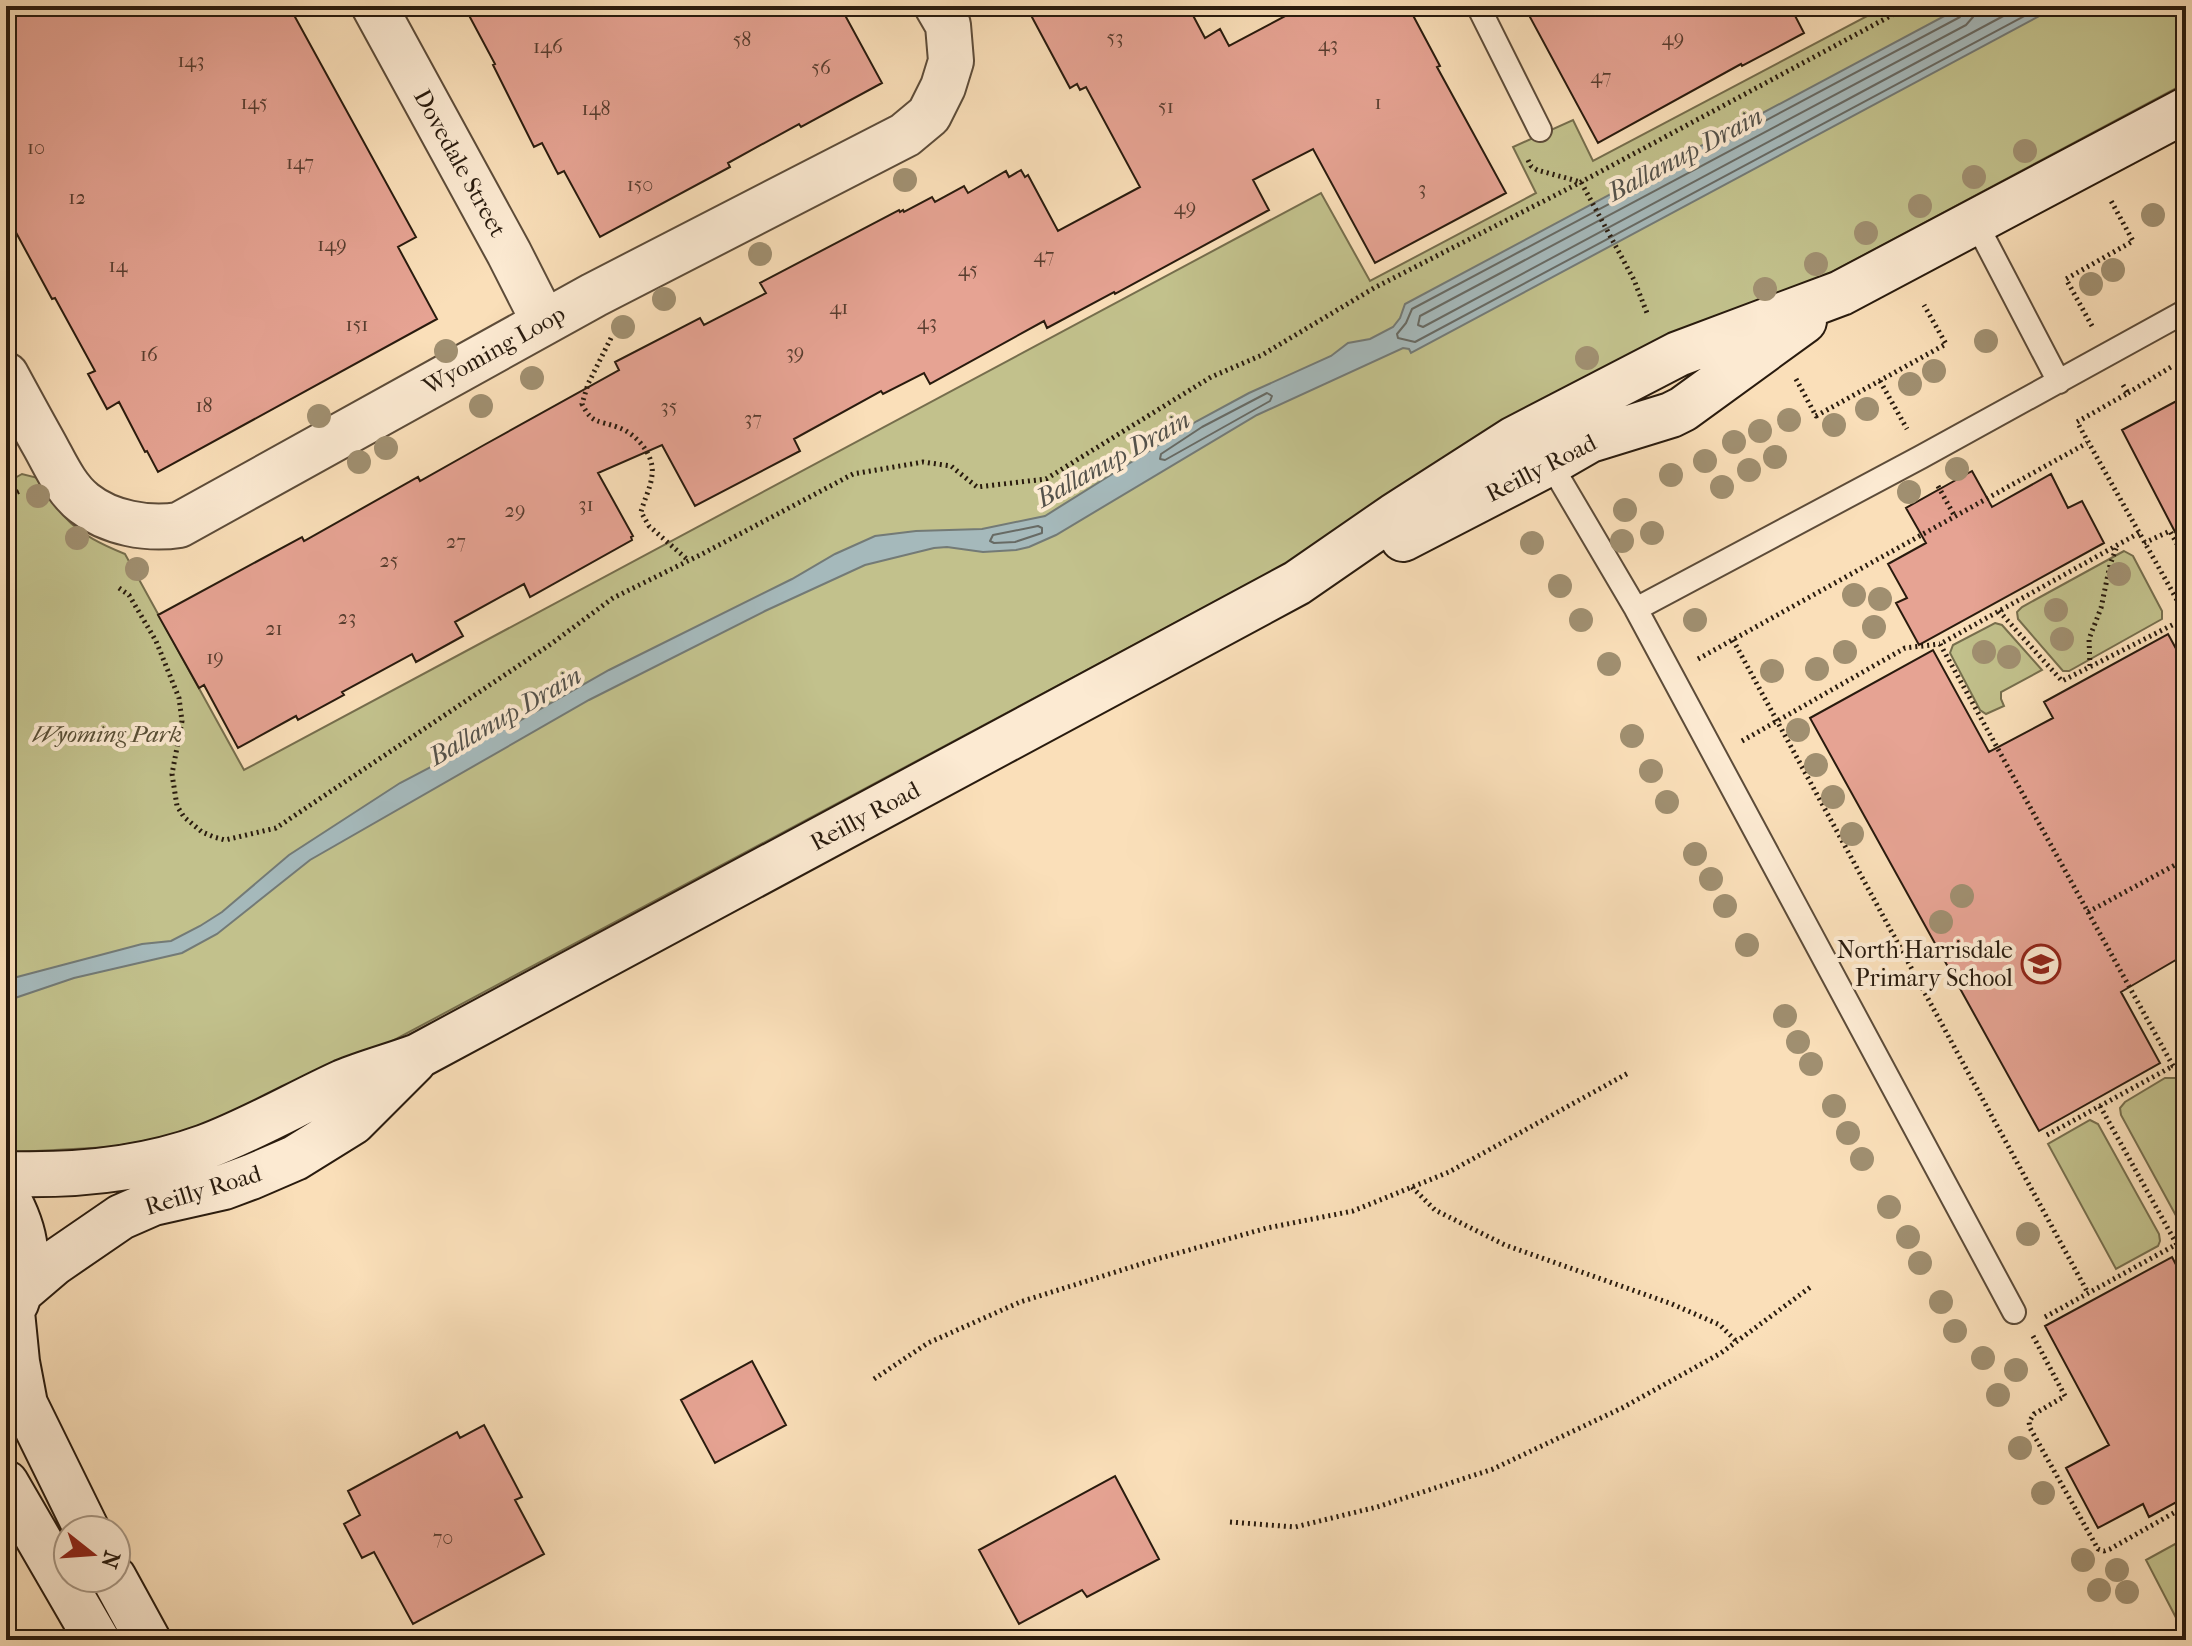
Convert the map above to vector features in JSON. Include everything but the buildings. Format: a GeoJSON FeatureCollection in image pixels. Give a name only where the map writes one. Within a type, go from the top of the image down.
{"type":"FeatureCollection","features":[{"type":"Feature","properties":{"kind":"street","name":"Dovedale Street"},"geometry":{"type":"LineString","coordinates":[[374,6],[544,322]]}},
{"type":"Feature","properties":{"kind":"street","name":"Wyoming Loop"},"geometry":{"type":"LineString","coordinates":[[6,375],[65,483],[84,503],[112,518],[138,525],[179,525],[544,322],[905,135],[929,115],[943,87],[951,61],[948,25],[937,6]]}},
{"type":"Feature","properties":{"kind":"street","name":"Reilly Road"},"geometry":{"type":"LineString","coordinates":[[6,1174],[41,1175],[156,1161],[240,1133],[345,1081],[418,1056],[1311,574],[1418,500],[1527,432],[1678,354],[1841,293],[2186,110]]}},
{"type":"Feature","properties":{"kind":"street","name":"Reilly Road"},"geometry":{"type":"LineString","coordinates":[[1311,574],[1388,547],[1590,440],[1683,409],[1841,293]]}},
{"type":"Feature","properties":{"kind":"street","name":"Reilly Road"},"geometry":{"type":"LineString","coordinates":[[13,1308],[54,1263],[121,1217],[153,1203],[224,1187],[251,1177],[295,1158],[353,1122],[418,1056]]}},
{"type":"Feature","properties":{"kind":"street"},"geometry":{"type":"LineString","coordinates":[[6,1195],[21,1223],[27,1254],[23,1284],[13,1308],[17,1362],[25,1404],[79,1514]]}},
{"type":"Feature","properties":{"kind":"street"},"geometry":{"type":"LineString","coordinates":[[6,1483],[97,1640]]}},
{"type":"Feature","properties":{"kind":"street"},"geometry":{"type":"LineString","coordinates":[[123,1594],[148,1640]]}},
{"type":"Feature","properties":{"kind":"lane"},"geometry":{"type":"LineString","coordinates":[[1478,6],[1540,130]]}},
{"type":"Feature","properties":{"kind":"lane"},"geometry":{"type":"LineString","coordinates":[[1976,223],[2059,382]]}},
{"type":"Feature","properties":{"kind":"lane"},"geometry":{"type":"LineString","coordinates":[[1636,609],[2186,311]]}},
{"type":"Feature","properties":{"kind":"lane"},"geometry":{"type":"LineString","coordinates":[[1550,463],[1636,609],[2021,1319]]}},
{"type":"Feature","properties":{"kind":"path"},"geometry":{"type":"LineString","coordinates":[[119,588],[129,595],[156,641],[179,698],[182,721],[172,774],[177,806],[189,823],[208,835],[225,840],[276,828],[551,644],[613,598],[853,474],[923,462],[951,466],[977,487],[1046,479],[1211,377],[1262,355],[1374,288],[1581,182],[1909,6]]}},
{"type":"Feature","properties":{"kind":"path"},"geometry":{"type":"LineString","coordinates":[[1552,174],[1581,182],[1634,280],[1647,313]]}},
{"type":"Feature","properties":{"kind":"path"},"geometry":{"type":"LineString","coordinates":[[2094,330],[2066,279],[2133,241],[2106,191]]}},
{"type":"Feature","properties":{"kind":"path"},"geometry":{"type":"LineString","coordinates":[[1793,375],[1816,416],[1946,344],[1924,305]]}},
{"type":"Feature","properties":{"kind":"path"},"geometry":{"type":"LineString","coordinates":[[610,326],[613,335],[588,384],[582,404],[587,416],[630,433],[651,459],[652,475],[641,512],[649,526],[689,561]]}},
{"type":"Feature","properties":{"kind":"path"},"geometry":{"type":"LineString","coordinates":[[1999,611],[2062,681],[2186,617],[2077,422],[2171,367]]}},
{"type":"Feature","properties":{"kind":"path"},"geometry":{"type":"LineString","coordinates":[[2118,376],[2128,393]]}},
{"type":"Feature","properties":{"kind":"path"},"geometry":{"type":"LineString","coordinates":[[1880,381],[1910,436]]}},
{"type":"Feature","properties":{"kind":"path"},"geometry":{"type":"LineString","coordinates":[[1697,660],[2087,443]]}},
{"type":"Feature","properties":{"kind":"path"},"geometry":{"type":"LineString","coordinates":[[1933,476],[1955,517]]}},
{"type":"Feature","properties":{"kind":"path"},"geometry":{"type":"LineString","coordinates":[[6,497],[20,491]]}},
{"type":"Feature","properties":{"kind":"path"},"geometry":{"type":"LineString","coordinates":[[2144,543],[2170,531],[2186,560]]}},
{"type":"Feature","properties":{"kind":"path"},"geometry":{"type":"LineString","coordinates":[[1715,756],[1905,648],[1940,644],[2139,533]]}},
{"type":"Feature","properties":{"kind":"path"},"geometry":{"type":"LineString","coordinates":[[2090,666],[2089,639],[2101,608],[2117,545]]}},
{"type":"Feature","properties":{"kind":"path"},"geometry":{"type":"LineString","coordinates":[[1733,640],[2088,1293]]}},
{"type":"Feature","properties":{"kind":"path"},"geometry":{"type":"LineString","coordinates":[[1940,644],[2173,1066]]}},
{"type":"Feature","properties":{"kind":"path"},"geometry":{"type":"LineString","coordinates":[[2088,912],[2186,859]]}},
{"type":"Feature","properties":{"kind":"path"},"geometry":{"type":"LineString","coordinates":[[2047,1135],[2173,1066],[2186,1069]]}},
{"type":"Feature","properties":{"kind":"path"},"geometry":{"type":"LineString","coordinates":[[874,1379],[928,1343],[1020,1302],[1267,1228],[1353,1211],[1449,1172],[1630,1072]]}},
{"type":"Feature","properties":{"kind":"path"},"geometry":{"type":"LineString","coordinates":[[2100,1106],[2186,1261]]}},
{"type":"Feature","properties":{"kind":"path"},"geometry":{"type":"LineString","coordinates":[[1412,1187],[1435,1210],[1505,1245],[1672,1304],[1720,1325],[1737,1342]]}},
{"type":"Feature","properties":{"kind":"path"},"geometry":{"type":"LineString","coordinates":[[2040,1320],[2177,1244]]}},
{"type":"Feature","properties":{"kind":"path"},"geometry":{"type":"LineString","coordinates":[[2186,1270],[2186,1277]]}},
{"type":"Feature","properties":{"kind":"path"},"geometry":{"type":"LineString","coordinates":[[1230,1522],[1295,1527],[1377,1507],[1493,1469],[1622,1408],[1721,1353],[1812,1286]]}},
{"type":"Feature","properties":{"kind":"path"},"geometry":{"type":"LineString","coordinates":[[2021,1319],[2065,1396],[2034,1414],[2029,1422],[2030,1428],[2098,1549],[2110,1549],[2186,1506]]}},
{"type":"Feature","properties":{"kind":"green space","name":"Wyoming Park"},"geometry":{"type":"Polygon","coordinates":[[[1886,6],[2186,6],[2186,83],[368,1054],[231,1121],[111,1147],[6,1150],[6,483],[22,474],[42,479],[71,523],[93,539],[125,554],[244,770],[1321,193],[1370,281],[1536,193],[1513,147],[1573,120],[1593,161],[1886,6]]]}},
{"type":"Feature","properties":{"kind":"green space"},"geometry":{"type":"Polygon","coordinates":[[[2124,551],[2133,556],[2162,611],[2162,619],[2069,671],[2063,671],[2018,619],[2017,612],[2124,551]]]}},
{"type":"Feature","properties":{"kind":"green space"},"geometry":{"type":"Polygon","coordinates":[[[1995,623],[2002,625],[2042,670],[2001,692],[2004,706],[1986,714],[1980,710],[1950,653],[1953,645],[1995,623]]]}},
{"type":"Feature","properties":{"kind":"green space"},"geometry":{"type":"Polygon","coordinates":[[[2165,1078],[2186,1080],[2186,1234],[2120,1108],[2165,1078]]]}},
{"type":"Feature","properties":{"kind":"green space"},"geometry":{"type":"Polygon","coordinates":[[[2090,1120],[2098,1124],[2159,1234],[2158,1246],[2116,1269],[2048,1144],[2090,1120]]]}},
{"type":"Feature","properties":{"kind":"green space"},"geometry":{"type":"Polygon","coordinates":[[[2186,1538],[2186,1637],[2146,1560],[2186,1538]]]}},
{"type":"Feature","properties":{"kind":"water"},"geometry":{"type":"Polygon","coordinates":[[[1963,6],[2058,6],[1411,353],[1403,348],[1257,415],[1056,535],[1016,550],[983,552],[934,548],[865,565],[765,611],[589,700],[310,860],[217,934],[182,953],[74,978],[6,1001],[6,981],[142,944],[171,941],[200,926],[222,912],[289,855],[400,783],[609,670],[792,579],[835,554],[875,536],[982,529],[1045,516],[1197,421],[1249,393],[1331,356],[1348,343],[1370,339],[1393,327],[1405,304],[1963,6]]]}},
{"type":"Feature","properties":{"kind":"place","name":"North Harrisdale Primary School"},"geometry":{"type":"Point","coordinates":[2041,964]}},
{"type":"Feature","properties":{"kind":"water label","name":"Ballanup Drain"},"geometry":{"type":"Point","coordinates":[1685,154]}},
{"type":"Feature","properties":{"kind":"water label","name":"Ballanup Drain"},"geometry":{"type":"Point","coordinates":[1113,459]}},
{"type":"Feature","properties":{"kind":"water label","name":"Ballanup Drain"},"geometry":{"type":"Point","coordinates":[505,716]}}]}
